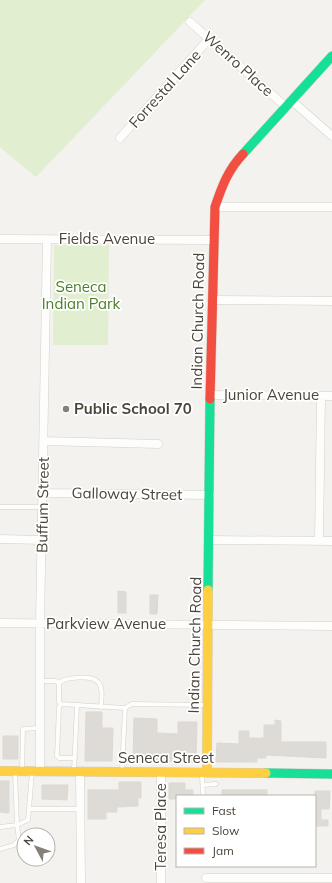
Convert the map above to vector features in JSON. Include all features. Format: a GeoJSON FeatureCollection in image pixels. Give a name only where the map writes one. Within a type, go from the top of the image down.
{"type":"FeatureCollection","features":[{"type":"Feature","properties":{"kind":"street","name":"Wenro Place"},"geometry":{"type":"LineString","coordinates":[[190,22],[289,104],[332,136]]}},
{"type":"Feature","properties":{"kind":"street","name":"Forrestal Lane"},"geometry":{"type":"LineString","coordinates":[[120,138],[209,39]]}},
{"type":"Feature","properties":{"kind":"street","name":"Indian Church Road"},"geometry":{"type":"LineString","coordinates":[[205,772],[208,705],[210,395],[215,207],[223,182],[232,166],[332,56]]}},
{"type":"Feature","properties":{"kind":"street"},"geometry":{"type":"LineString","coordinates":[[215,207],[332,207]]}},
{"type":"Feature","properties":{"kind":"street","name":"Fields Avenue"},"geometry":{"type":"LineString","coordinates":[[0,239],[214,240]]}},
{"type":"Feature","properties":{"kind":"street","name":"Buffum Street"},"geometry":{"type":"LineString","coordinates":[[36,771],[40,728],[40,623],[47,239]]}},
{"type":"Feature","properties":{"kind":"street"},"geometry":{"type":"LineString","coordinates":[[212,300],[332,301]]}},
{"type":"Feature","properties":{"kind":"street","name":"Junior Avenue"},"geometry":{"type":"LineString","coordinates":[[210,395],[332,396]]}},
{"type":"Feature","properties":{"kind":"street"},"geometry":{"type":"LineString","coordinates":[[319,541],[321,396]]}},
{"type":"Feature","properties":{"kind":"street"},"geometry":{"type":"LineString","coordinates":[[44,441],[158,444]]}},
{"type":"Feature","properties":{"kind":"street","name":"Galloway Street"},"geometry":{"type":"LineString","coordinates":[[43,493],[210,495]]}},
{"type":"Feature","properties":{"kind":"street"},"geometry":{"type":"LineString","coordinates":[[0,539],[42,540]]}},
{"type":"Feature","properties":{"kind":"street"},"geometry":{"type":"LineString","coordinates":[[210,540],[332,541]]}},
{"type":"Feature","properties":{"kind":"street","name":"Parkview Avenue"},"geometry":{"type":"LineString","coordinates":[[0,623],[332,626]]}},
{"type":"Feature","properties":{"kind":"street","name":"Seneca Street"},"geometry":{"type":"LineString","coordinates":[[0,771],[332,774]]}},
{"type":"Feature","properties":{"kind":"street"},"geometry":{"type":"LineString","coordinates":[[77,772],[80,809],[81,883]]}},
{"type":"Feature","properties":{"kind":"street","name":"Teresa Place"},"geometry":{"type":"LineString","coordinates":[[161,772],[161,883]]}},
{"type":"Feature","properties":{"kind":"street"},"geometry":{"type":"LineString","coordinates":[[206,878],[332,878]]}},
{"type":"Feature","properties":{"kind":"lane"},"geometry":{"type":"LineString","coordinates":[[0,507],[43,507]]}},
{"type":"Feature","properties":{"kind":"lane"},"geometry":{"type":"LineString","coordinates":[[59,683],[63,680],[71,678],[93,678],[98,681],[101,687],[101,707]]}},
{"type":"Feature","properties":{"kind":"lane"},"geometry":{"type":"LineString","coordinates":[[40,681],[56,681],[59,683]]}},
{"type":"Feature","properties":{"kind":"lane"},"geometry":{"type":"LineString","coordinates":[[59,683],[59,702],[61,704],[59,707],[57,756],[59,758],[75,758]]}},
{"type":"Feature","properties":{"kind":"lane"},"geometry":{"type":"LineString","coordinates":[[61,704],[125,708],[132,704],[208,705]]}},
{"type":"Feature","properties":{"kind":"lane"},"geometry":{"type":"LineString","coordinates":[[77,706],[75,758],[77,772]]}},
{"type":"Feature","properties":{"kind":"lane"},"geometry":{"type":"LineString","coordinates":[[122,772],[125,708]]}},
{"type":"Feature","properties":{"kind":"lane"},"geometry":{"type":"LineString","coordinates":[[0,849],[14,845],[19,840],[16,816],[18,771],[23,729],[40,728]]}},
{"type":"Feature","properties":{"kind":"lane"},"geometry":{"type":"LineString","coordinates":[[0,827],[17,825],[28,820],[36,771]]}},
{"type":"Feature","properties":{"kind":"lane"},"geometry":{"type":"LineString","coordinates":[[203,795],[205,772]]}},
{"type":"Feature","properties":{"kind":"lane"},"geometry":{"type":"LineString","coordinates":[[203,785],[216,784]]}},
{"type":"Feature","properties":{"kind":"lane"},"geometry":{"type":"LineString","coordinates":[[29,809],[80,809]]}},
{"type":"Feature","properties":{"kind":"green space"},"geometry":{"type":"Polygon","coordinates":[[[0,0],[205,0],[36,177],[0,147],[0,0]]]}},
{"type":"Feature","properties":{"kind":"green space","name":"Seneca Indian Park"},"geometry":{"type":"Polygon","coordinates":[[[54,245],[109,245],[108,345],[53,345],[54,245]]]}},
{"type":"Feature","properties":{"kind":"building"},"geometry":{"type":"Polygon","coordinates":[[[118,591],[126,592],[126,613],[118,613],[118,591]]]}},
{"type":"Feature","properties":{"kind":"building"},"geometry":{"type":"Polygon","coordinates":[[[150,595],[158,595],[157,614],[150,614],[150,595]]]}},
{"type":"Feature","properties":{"kind":"building"},"geometry":{"type":"Polygon","coordinates":[[[86,712],[102,712],[102,728],[113,728],[112,761],[85,761],[86,712]]]}},
{"type":"Feature","properties":{"kind":"building"},"geometry":{"type":"Polygon","coordinates":[[[134,718],[157,719],[157,733],[178,734],[178,722],[197,722],[196,762],[133,760],[134,718]]]}},
{"type":"Feature","properties":{"kind":"building"},"geometry":{"type":"Polygon","coordinates":[[[275,720],[281,721],[281,742],[326,742],[326,758],[266,755],[266,758],[257,758],[257,762],[216,762],[217,743],[239,744],[239,731],[249,731],[249,738],[264,738],[264,725],[275,725],[275,720]]]}},
{"type":"Feature","properties":{"kind":"building"},"geometry":{"type":"Polygon","coordinates":[[[3,736],[18,736],[18,759],[3,759],[3,736]]]}},
{"type":"Feature","properties":{"kind":"building"},"geometry":{"type":"Polygon","coordinates":[[[0,781],[9,781],[9,813],[0,812],[0,781]]]}},
{"type":"Feature","properties":{"kind":"building"},"geometry":{"type":"Polygon","coordinates":[[[119,782],[141,782],[141,798],[138,798],[138,806],[117,807],[117,812],[106,812],[106,819],[88,819],[88,790],[119,790],[119,782]]]}},
{"type":"Feature","properties":{"kind":"building"},"geometry":{"type":"Polygon","coordinates":[[[169,783],[185,783],[185,790],[193,790],[193,795],[176,795],[176,799],[169,799],[169,783]]]}},
{"type":"Feature","properties":{"kind":"building"},"geometry":{"type":"Polygon","coordinates":[[[42,785],[68,785],[67,800],[42,799],[42,785]]]}},
{"type":"Feature","properties":{"kind":"building"},"geometry":{"type":"Polygon","coordinates":[[[222,790],[267,790],[267,795],[222,795],[222,790]]]}},
{"type":"Feature","properties":{"kind":"building"},"geometry":{"type":"Polygon","coordinates":[[[315,791],[330,791],[329,809],[321,809],[321,820],[328,820],[328,826],[316,826],[315,791]]]}},
{"type":"Feature","properties":{"kind":"traffic: fast"},"geometry":{"type":"LineString","coordinates":[[243,154],[332,56]]}},
{"type":"Feature","properties":{"kind":"traffic: fast"},"geometry":{"type":"LineString","coordinates":[[208,590],[210,399]]}},
{"type":"Feature","properties":{"kind":"traffic: fast"},"geometry":{"type":"LineString","coordinates":[[266,773],[332,774]]}},
{"type":"Feature","properties":{"kind":"traffic: slow"},"geometry":{"type":"LineString","coordinates":[[207,772],[208,590]]}},
{"type":"Feature","properties":{"kind":"traffic: slow"},"geometry":{"type":"LineString","coordinates":[[0,771],[266,773]]}},
{"type":"Feature","properties":{"kind":"traffic: jam"},"geometry":{"type":"LineString","coordinates":[[210,399],[215,207],[226,179],[233,166],[243,154]]}},
{"type":"Feature","properties":{"kind":"place","name":"Public School 70"},"geometry":{"type":"Point","coordinates":[66,409]}}]}
